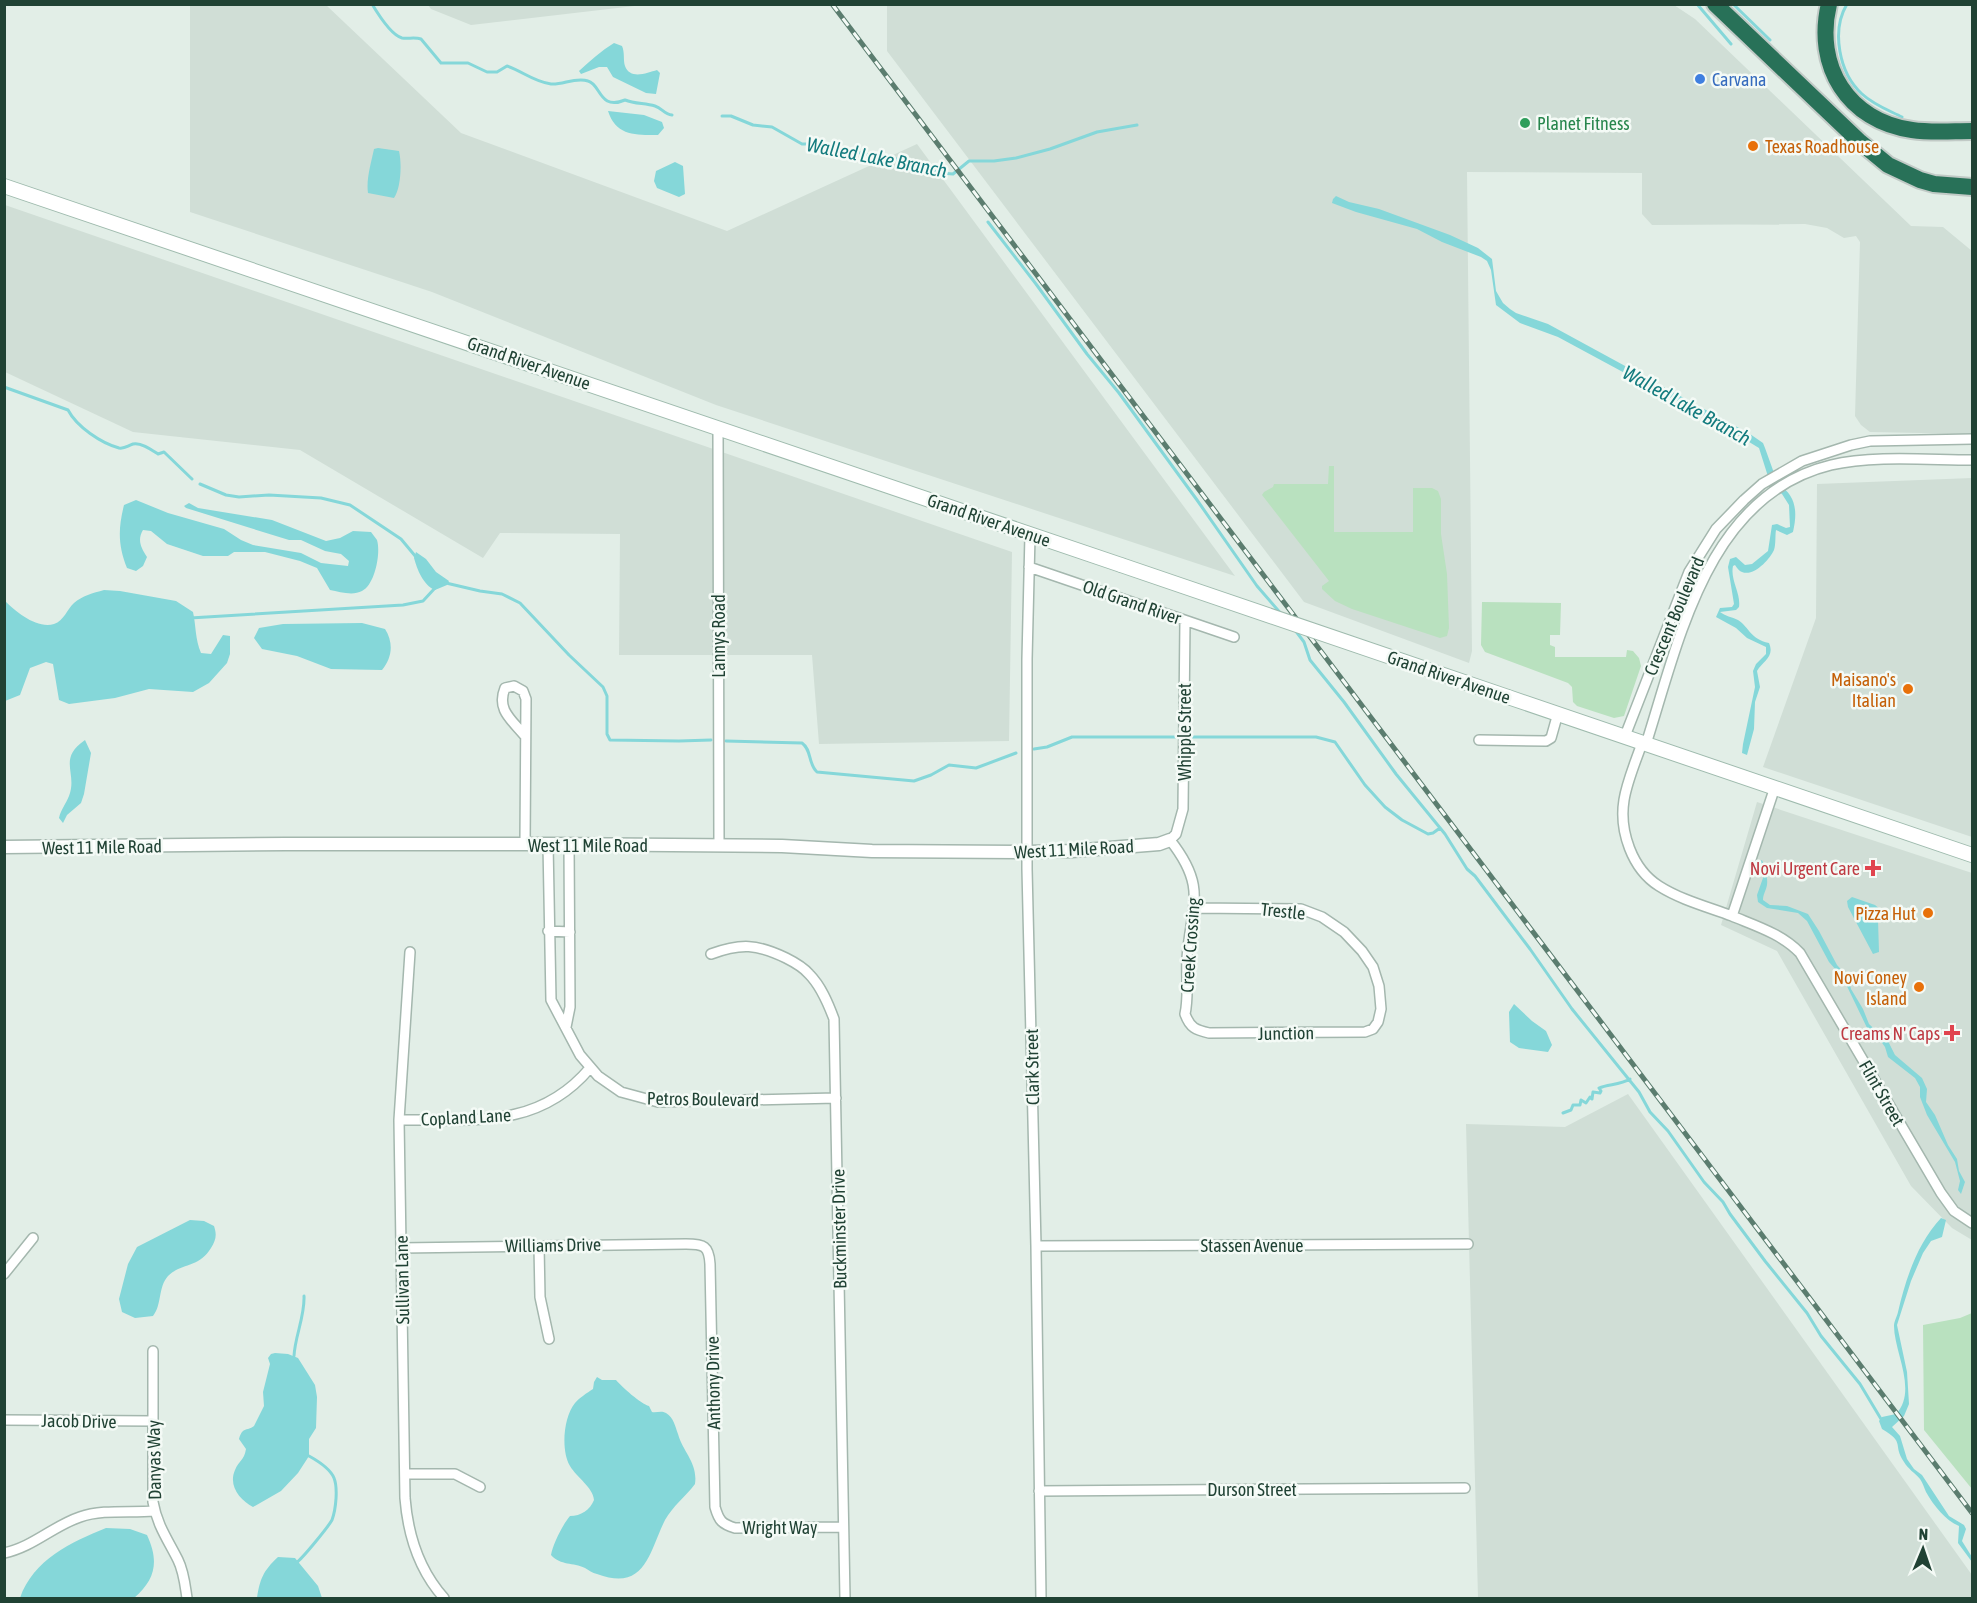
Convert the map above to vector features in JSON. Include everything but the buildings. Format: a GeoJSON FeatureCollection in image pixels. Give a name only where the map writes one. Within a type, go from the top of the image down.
{"type":"FeatureCollection","features":[{"type":"Feature","properties":{"kind":"highway"},"geometry":{"type":"LineString","coordinates":[[1715,4],[1852,135],[1888,165],[1934,184],[1972,187]]}},
{"type":"Feature","properties":{"kind":"highway"},"geometry":{"type":"LineString","coordinates":[[1829,4],[1824,23],[1825,50],[1834,77],[1854,103],[1871,117],[1891,125],[1913,130],[1972,131]]}},
{"type":"Feature","properties":{"kind":"main road","name":"Grand River Avenue"},"geometry":{"type":"LineString","coordinates":[[4,186],[1972,855]]}},
{"type":"Feature","properties":{"kind":"street","name":"Lannys Road"},"geometry":{"type":"LineString","coordinates":[[718,427],[719,845]]}},
{"type":"Feature","properties":{"kind":"street","name":"Crescent Boulevard"},"geometry":{"type":"LineString","coordinates":[[1625,736],[1689,572],[1716,529],[1762,484],[1802,461],[1838,448],[1868,441],[1972,439]]}},
{"type":"Feature","properties":{"kind":"street","name":"Crescent Boulevard"},"geometry":{"type":"LineString","coordinates":[[1732,916],[1686,899],[1658,885],[1640,867],[1629,847],[1623,824],[1624,800],[1694,597],[1706,571],[1725,542],[1752,509],[1770,494],[1806,474],[1830,465],[1850,461],[1972,460]]}},
{"type":"Feature","properties":{"kind":"street","name":"Clark Street"},"geometry":{"type":"LineString","coordinates":[[1030,535],[1027,659],[1028,852],[1041,1599]]}},
{"type":"Feature","properties":{"kind":"street","name":"Old Grand River"},"geometry":{"type":"LineString","coordinates":[[1029,567],[1234,637]]}},
{"type":"Feature","properties":{"kind":"street","name":"Whipple Street"},"geometry":{"type":"LineString","coordinates":[[1170,840],[1176,834],[1183,809],[1185,621]]}},
{"type":"Feature","properties":{"kind":"street"},"geometry":{"type":"LineString","coordinates":[[525,736],[507,715],[502,705],[501,697],[504,688],[514,686],[523,691],[526,699],[525,845]]}},
{"type":"Feature","properties":{"kind":"street"},"geometry":{"type":"LineString","coordinates":[[1479,740],[1546,741],[1551,738],[1558,713]]}},
{"type":"Feature","properties":{"kind":"street"},"geometry":{"type":"LineString","coordinates":[[1732,916],[1775,787]]}},
{"type":"Feature","properties":{"kind":"street","name":"West 11 Mile Road"},"geometry":{"type":"LineString","coordinates":[[4,847],[569,844],[1028,852],[1159,844],[1170,840]]}},
{"type":"Feature","properties":{"kind":"street","name":"Creek Crossing"},"geometry":{"type":"LineString","coordinates":[[1170,840],[1183,856],[1193,881],[1195,908],[1187,957],[1185,1014],[1188,1020]]}},
{"type":"Feature","properties":{"kind":"street","name":"Petros Boulevard"},"geometry":{"type":"LineString","coordinates":[[548,844],[551,1000],[580,1055],[590,1068],[621,1092],[658,1102],[836,1098]]}},
{"type":"Feature","properties":{"kind":"street"},"geometry":{"type":"LineString","coordinates":[[566,1027],[570,1007],[569,844]]}},
{"type":"Feature","properties":{"kind":"street","name":"Trestle"},"geometry":{"type":"LineString","coordinates":[[1195,908],[1301,909],[1322,917],[1344,932],[1373,967],[1381,998],[1380,1014]]}},
{"type":"Feature","properties":{"kind":"street","name":"Flint Street"},"geometry":{"type":"LineString","coordinates":[[1732,916],[1779,936],[1800,953],[1941,1193],[1954,1211],[1972,1223]]}},
{"type":"Feature","properties":{"kind":"street"},"geometry":{"type":"LineString","coordinates":[[548,931],[570,932]]}},
{"type":"Feature","properties":{"kind":"street","name":"Buckminster Drive"},"geometry":{"type":"LineString","coordinates":[[711,954],[729,947],[745,945],[768,949],[793,962],[809,974],[819,988],[834,1019],[845,1599]]}},
{"type":"Feature","properties":{"kind":"street","name":"Sullivan Lane"},"geometry":{"type":"LineString","coordinates":[[410,952],[399,1120],[407,1518],[411,1540],[429,1579],[444,1599]]}},
{"type":"Feature","properties":{"kind":"street","name":"Junction"},"geometry":{"type":"LineString","coordinates":[[1188,1020],[1194,1029],[1209,1033],[1365,1032],[1373,1029],[1380,1014]]}},
{"type":"Feature","properties":{"kind":"street","name":"Copland Lane"},"geometry":{"type":"LineString","coordinates":[[399,1120],[492,1119],[530,1112],[560,1096],[590,1068]]}},
{"type":"Feature","properties":{"kind":"street"},"geometry":{"type":"LineString","coordinates":[[4,1274],[33,1238]]}},
{"type":"Feature","properties":{"kind":"street","name":"Williams Drive"},"geometry":{"type":"LineString","coordinates":[[401,1248],[696,1244],[704,1247]]}},
{"type":"Feature","properties":{"kind":"street","name":"Stassen Avenue"},"geometry":{"type":"LineString","coordinates":[[1036,1246],[1468,1244]]}},
{"type":"Feature","properties":{"kind":"street"},"geometry":{"type":"LineString","coordinates":[[539,1246],[540,1297],[549,1339]]}},
{"type":"Feature","properties":{"kind":"street","name":"Anthony Drive"},"geometry":{"type":"LineString","coordinates":[[704,1247],[709,1254],[710,1264],[715,1508],[719,1520]]}},
{"type":"Feature","properties":{"kind":"street","name":"Danyas Way"},"geometry":{"type":"LineString","coordinates":[[153,1351],[154,1511],[182,1571],[187,1599]]}},
{"type":"Feature","properties":{"kind":"street","name":"Jacob Drive"},"geometry":{"type":"LineString","coordinates":[[4,1420],[153,1421]]}},
{"type":"Feature","properties":{"kind":"street"},"geometry":{"type":"LineString","coordinates":[[405,1473],[455,1474],[480,1487]]}},
{"type":"Feature","properties":{"kind":"street","name":"Durson Street"},"geometry":{"type":"LineString","coordinates":[[1039,1491],[1466,1488]]}},
{"type":"Feature","properties":{"kind":"street"},"geometry":{"type":"LineString","coordinates":[[4,1553],[36,1542],[80,1517],[103,1513],[154,1511]]}},
{"type":"Feature","properties":{"kind":"street","name":"Wright Way"},"geometry":{"type":"LineString","coordinates":[[719,1520],[735,1528],[843,1527]]}},
{"type":"Feature","properties":{"kind":"shaded area"},"geometry":{"type":"Polygon","coordinates":[[[190,5],[326,5],[461,133],[727,231],[917,144],[1235,576],[716,405],[432,292],[190,212],[190,5]]]}},
{"type":"Feature","properties":{"kind":"shaded area"},"geometry":{"type":"Polygon","coordinates":[[[428,5],[643,5],[471,25],[431,9],[428,5]]]}},
{"type":"Feature","properties":{"kind":"shaded area"},"geometry":{"type":"Polygon","coordinates":[[[887,5],[1674,5],[1695,19],[1911,226],[1943,227],[1972,251],[1972,434],[1870,432],[1855,416],[1860,242],[1856,236],[1844,238],[1827,228],[1805,224],[1652,225],[1642,214],[1642,173],[1467,172],[1472,651],[1469,663],[1304,602],[887,51],[887,5]]]}},
{"type":"Feature","properties":{"kind":"shaded area"},"geometry":{"type":"Polygon","coordinates":[[[5,205],[1012,552],[1009,741],[819,744],[812,655],[619,655],[620,534],[500,533],[483,558],[300,450],[133,432],[5,372],[5,205]]]}},
{"type":"Feature","properties":{"kind":"shaded area"},"geometry":{"type":"Polygon","coordinates":[[[1972,478],[1972,837],[1763,767],[1816,618],[1817,484],[1972,478]]]}},
{"type":"Feature","properties":{"kind":"shaded area"},"geometry":{"type":"Polygon","coordinates":[[[1757,802],[1972,873],[1972,1240],[1952,1228],[1911,1186],[1777,951],[1721,925],[1757,802]]]}},
{"type":"Feature","properties":{"kind":"shaded area"},"geometry":{"type":"Polygon","coordinates":[[[1628,1094],[1972,1575],[1972,1598],[1478,1598],[1466,1124],[1565,1127],[1628,1094]]]}},
{"type":"Feature","properties":{"kind":"green space"},"geometry":{"type":"Polygon","coordinates":[[[1329,466],[1334,466],[1334,532],[1413,532],[1413,488],[1432,488],[1438,491],[1441,499],[1441,534],[1447,574],[1449,628],[1447,636],[1440,638],[1352,609],[1335,601],[1322,589],[1322,586],[1329,581],[1262,495],[1274,484],[1328,484],[1329,466]]]}},
{"type":"Feature","properties":{"kind":"green space"},"geometry":{"type":"Polygon","coordinates":[[[1482,602],[1561,603],[1560,635],[1550,635],[1550,645],[1555,647],[1555,657],[1626,657],[1627,650],[1633,651],[1639,658],[1641,666],[1624,716],[1614,718],[1577,706],[1573,702],[1572,687],[1568,683],[1485,652],[1481,645],[1482,602]]]}},
{"type":"Feature","properties":{"kind":"green space"},"geometry":{"type":"Polygon","coordinates":[[[1972,1313],[1972,1489],[1924,1430],[1923,1325],[1960,1318],[1972,1313]]]}},
{"type":"Feature","properties":{"kind":"water"},"geometry":{"type":"Polygon","coordinates":[[[614,43],[622,46],[625,66],[631,73],[648,73],[657,70],[660,73],[656,94],[646,93],[613,77],[607,67],[599,67],[581,74],[579,71],[614,43]]]}},
{"type":"Feature","properties":{"kind":"water"},"geometry":{"type":"Polygon","coordinates":[[[608,111],[644,115],[662,122],[664,128],[658,135],[627,132],[616,125],[608,111]]]}},
{"type":"Feature","properties":{"kind":"water"},"geometry":{"type":"Polygon","coordinates":[[[374,149],[399,151],[400,175],[394,198],[368,193],[368,177],[374,149]]]}},
{"type":"Feature","properties":{"kind":"water"},"geometry":{"type":"Polygon","coordinates":[[[675,162],[683,166],[685,194],[679,197],[657,188],[654,181],[656,171],[675,162]]]}},
{"type":"Feature","properties":{"kind":"water"},"geometry":{"type":"Polygon","coordinates":[[[1336,196],[1450,235],[1478,248],[1492,259],[1496,291],[1503,303],[1510,309],[1548,324],[1763,443],[1774,473],[1774,482],[1787,491],[1791,497],[1795,516],[1793,532],[1787,535],[1776,530],[1774,550],[1761,566],[1747,573],[1733,566],[1739,607],[1736,610],[1720,612],[1738,620],[1754,636],[1769,643],[1770,648],[1769,655],[1757,671],[1760,687],[1755,702],[1754,729],[1747,755],[1742,753],[1755,687],[1753,671],[1756,664],[1766,654],[1766,647],[1747,638],[1736,628],[1716,617],[1720,608],[1732,607],[1734,604],[1728,567],[1730,559],[1736,557],[1745,565],[1752,564],[1768,551],[1772,525],[1790,527],[1789,505],[1782,494],[1771,486],[1759,448],[1558,337],[1520,323],[1496,305],[1491,270],[1487,261],[1481,257],[1442,242],[1417,229],[1332,203],[1336,196]]]}},
{"type":"Feature","properties":{"kind":"water"},"geometry":{"type":"Polygon","coordinates":[[[136,500],[168,513],[224,529],[253,545],[301,553],[321,563],[348,566],[349,561],[341,554],[325,551],[301,540],[289,540],[184,506],[189,503],[198,508],[272,520],[326,541],[340,538],[353,531],[371,532],[378,546],[374,576],[367,588],[362,591],[342,593],[330,590],[317,568],[300,561],[265,552],[234,552],[228,556],[203,556],[167,544],[151,531],[143,530],[140,544],[147,557],[143,566],[136,571],[127,568],[120,537],[124,505],[136,500]]]}},
{"type":"Feature","properties":{"kind":"water"},"geometry":{"type":"Polygon","coordinates":[[[416,552],[426,559],[436,572],[449,581],[447,585],[435,590],[427,584],[415,562],[416,552]]]}},
{"type":"Feature","properties":{"kind":"water"},"geometry":{"type":"Polygon","coordinates":[[[104,590],[176,601],[193,612],[201,653],[211,654],[223,635],[230,636],[230,654],[227,663],[209,683],[193,692],[149,689],[115,698],[69,704],[59,700],[53,664],[46,662],[30,668],[20,695],[5,701],[5,601],[34,622],[47,625],[60,620],[81,598],[104,590]]]}},
{"type":"Feature","properties":{"kind":"water"},"geometry":{"type":"Polygon","coordinates":[[[362,623],[385,629],[388,634],[391,650],[382,670],[331,669],[297,656],[262,649],[254,638],[259,628],[283,624],[362,623]]]}},
{"type":"Feature","properties":{"kind":"water"},"geometry":{"type":"Polygon","coordinates":[[[85,740],[91,753],[84,794],[81,803],[67,815],[63,823],[59,818],[71,788],[70,760],[77,747],[85,740]]]}},
{"type":"Feature","properties":{"kind":"water"},"geometry":{"type":"Polygon","coordinates":[[[1762,860],[1767,882],[1763,900],[1770,905],[1787,906],[1808,914],[1837,965],[1848,977],[1851,989],[1869,1024],[1889,1043],[1895,1055],[1922,1078],[1927,1089],[1926,1102],[1957,1159],[1959,1171],[1965,1182],[1961,1194],[1958,1190],[1960,1181],[1955,1162],[1927,1115],[1920,1097],[1920,1087],[1915,1078],[1888,1057],[1880,1040],[1870,1034],[1843,978],[1829,962],[1807,921],[1798,913],[1767,908],[1758,902],[1757,895],[1763,878],[1759,862],[1762,860]]]}},
{"type":"Feature","properties":{"kind":"water"},"geometry":{"type":"Polygon","coordinates":[[[1852,897],[1875,905],[1881,910],[1878,920],[1879,952],[1873,954],[1848,907],[1847,901],[1852,897]]]}},
{"type":"Feature","properties":{"kind":"water"},"geometry":{"type":"Polygon","coordinates":[[[1514,1004],[1546,1031],[1552,1045],[1548,1052],[1519,1048],[1510,1042],[1509,1012],[1514,1004]]]}},
{"type":"Feature","properties":{"kind":"water"},"geometry":{"type":"Polygon","coordinates":[[[1941,1218],[1946,1220],[1942,1237],[1931,1241],[1923,1253],[1897,1325],[1907,1372],[1909,1404],[1904,1416],[1892,1427],[1900,1436],[1907,1459],[1914,1469],[1922,1475],[1949,1516],[1964,1525],[1966,1529],[1962,1541],[1972,1557],[1972,1562],[1958,1543],[1959,1526],[1936,1507],[1920,1479],[1907,1467],[1896,1441],[1882,1429],[1879,1421],[1882,1417],[1896,1414],[1902,1405],[1905,1383],[1894,1322],[1913,1262],[1925,1239],[1941,1218]]]}},
{"type":"Feature","properties":{"kind":"water"},"geometry":{"type":"Polygon","coordinates":[[[190,1220],[204,1221],[214,1226],[216,1237],[211,1248],[201,1259],[168,1276],[153,1316],[135,1318],[122,1312],[119,1299],[128,1264],[137,1247],[190,1220]]]}},
{"type":"Feature","properties":{"kind":"water"},"geometry":{"type":"Polygon","coordinates":[[[275,1353],[298,1358],[315,1385],[316,1428],[309,1439],[309,1456],[298,1473],[281,1491],[253,1507],[236,1492],[233,1476],[246,1449],[239,1439],[240,1435],[254,1426],[264,1406],[263,1392],[270,1364],[268,1358],[275,1353]]]}},
{"type":"Feature","properties":{"kind":"water"},"geometry":{"type":"Polygon","coordinates":[[[597,1377],[602,1380],[616,1380],[637,1399],[649,1406],[652,1412],[669,1415],[694,1470],[695,1484],[665,1520],[643,1566],[626,1578],[595,1574],[581,1566],[559,1561],[551,1555],[559,1534],[570,1516],[585,1512],[594,1500],[591,1491],[570,1466],[564,1443],[571,1409],[579,1399],[593,1389],[597,1377]]]}},
{"type":"Feature","properties":{"kind":"water"},"geometry":{"type":"Polygon","coordinates":[[[106,1528],[130,1529],[147,1535],[151,1544],[154,1561],[151,1577],[134,1598],[20,1598],[34,1573],[55,1554],[106,1528]]]}},
{"type":"Feature","properties":{"kind":"water"},"geometry":{"type":"Polygon","coordinates":[[[278,1557],[295,1558],[318,1586],[322,1598],[257,1598],[263,1576],[278,1557]]]}},
{"type":"Feature","properties":{"kind":"waterway","name":"Walled Lake Branch"},"geometry":{"type":"LineString","coordinates":[[372,4],[394,33],[402,38],[421,39],[441,63],[468,63],[487,72],[497,72],[507,66],[551,84],[578,80],[588,81],[596,87],[605,100],[610,102],[625,100],[651,105],[672,115]]}},
{"type":"Feature","properties":{"kind":"waterway"},"geometry":{"type":"LineString","coordinates":[[1697,4],[1731,44]]}},
{"type":"Feature","properties":{"kind":"waterway"},"geometry":{"type":"LineString","coordinates":[[1733,4],[1770,40]]}},
{"type":"Feature","properties":{"kind":"waterway"},"geometry":{"type":"LineString","coordinates":[[1847,4],[1839,26],[1839,39],[1840,51],[1848,75],[1867,98],[1902,117]]}},
{"type":"Feature","properties":{"kind":"waterway","name":"Walled Lake Branch"},"geometry":{"type":"LineString","coordinates":[[722,116],[731,116],[753,125],[772,127],[802,144],[823,144],[873,156],[890,156],[905,163],[940,173],[953,174],[969,161],[1016,158],[1050,149],[1097,132],[1137,125]]}},
{"type":"Feature","properties":{"kind":"waterway"},"geometry":{"type":"LineString","coordinates":[[988,222],[1119,393],[1257,586],[1283,616]]}},
{"type":"Feature","properties":{"kind":"waterway"},"geometry":{"type":"LineString","coordinates":[[4,387],[68,410],[83,428],[112,446],[123,448],[139,444],[158,454],[164,452],[192,479]]}},
{"type":"Feature","properties":{"kind":"waterway"},"geometry":{"type":"LineString","coordinates":[[200,484],[226,495],[239,497],[269,495],[321,498],[350,505],[401,539],[416,557]]}},
{"type":"Feature","properties":{"kind":"waterway"},"geometry":{"type":"LineString","coordinates":[[446,583],[502,594],[520,603],[603,687],[607,696],[607,734],[610,740],[711,740]]}},
{"type":"Feature","properties":{"kind":"waterway"},"geometry":{"type":"LineString","coordinates":[[190,618],[403,605],[423,601],[435,588]]}},
{"type":"Feature","properties":{"kind":"waterway"},"geometry":{"type":"LineString","coordinates":[[1295,630],[1304,642],[1310,660],[1344,702],[1396,774],[1445,834],[1467,869],[1475,876],[1530,949],[1572,1009],[1639,1092],[1650,1112],[1668,1131],[1704,1182],[1723,1202],[1765,1261],[1807,1313],[1821,1336],[1860,1384],[1881,1419]]}},
{"type":"Feature","properties":{"kind":"waterway"},"geometry":{"type":"LineString","coordinates":[[1034,749],[1047,747],[1072,737],[1178,737]]}},
{"type":"Feature","properties":{"kind":"waterway"},"geometry":{"type":"LineString","coordinates":[[1188,737],[1316,737],[1335,742],[1365,785],[1385,807],[1402,820],[1428,834],[1440,828]]}},
{"type":"Feature","properties":{"kind":"waterway"},"geometry":{"type":"LineString","coordinates":[[726,741],[802,743],[817,772],[914,781],[949,765],[976,768],[1016,753]]}},
{"type":"Feature","properties":{"kind":"waterway"},"geometry":{"type":"LineString","coordinates":[[1563,1113],[1571,1110],[1573,1105],[1580,1105],[1581,1100],[1586,1103],[1590,1097],[1592,1099],[1593,1092],[1600,1093],[1599,1088],[1630,1079]]}},
{"type":"Feature","properties":{"kind":"waterway"},"geometry":{"type":"LineString","coordinates":[[294,1356],[304,1296]]}},
{"type":"Feature","properties":{"kind":"waterway"},"geometry":{"type":"LineString","coordinates":[[296,1563],[330,1524],[335,1505],[336,1487],[332,1474],[309,1456]]}},
{"type":"Feature","properties":{"kind":"railway"},"geometry":{"type":"LineString","coordinates":[[832,4],[1972,1513]]}},
{"type":"Feature","properties":{"kind":"place","name":"Carvana"},"geometry":{"type":"Point","coordinates":[1700,79]}},
{"type":"Feature","properties":{"kind":"place","name":"Planet Fitness"},"geometry":{"type":"Point","coordinates":[1525,123]}},
{"type":"Feature","properties":{"kind":"place","name":"Texas Roadhouse"},"geometry":{"type":"Point","coordinates":[1753,146]}},
{"type":"Feature","properties":{"kind":"place","name":"Maisano's Italian"},"geometry":{"type":"Point","coordinates":[1908,689]}},
{"type":"Feature","properties":{"kind":"place","name":"Novi Urgent Care"},"geometry":{"type":"Point","coordinates":[1873,868]}},
{"type":"Feature","properties":{"kind":"place","name":"Pizza Hut"},"geometry":{"type":"Point","coordinates":[1928,913]}},
{"type":"Feature","properties":{"kind":"place","name":"Novi Coney Island"},"geometry":{"type":"Point","coordinates":[1919,987]}},
{"type":"Feature","properties":{"kind":"place","name":"Creams N' Caps"},"geometry":{"type":"Point","coordinates":[1952,1033]}}]}
